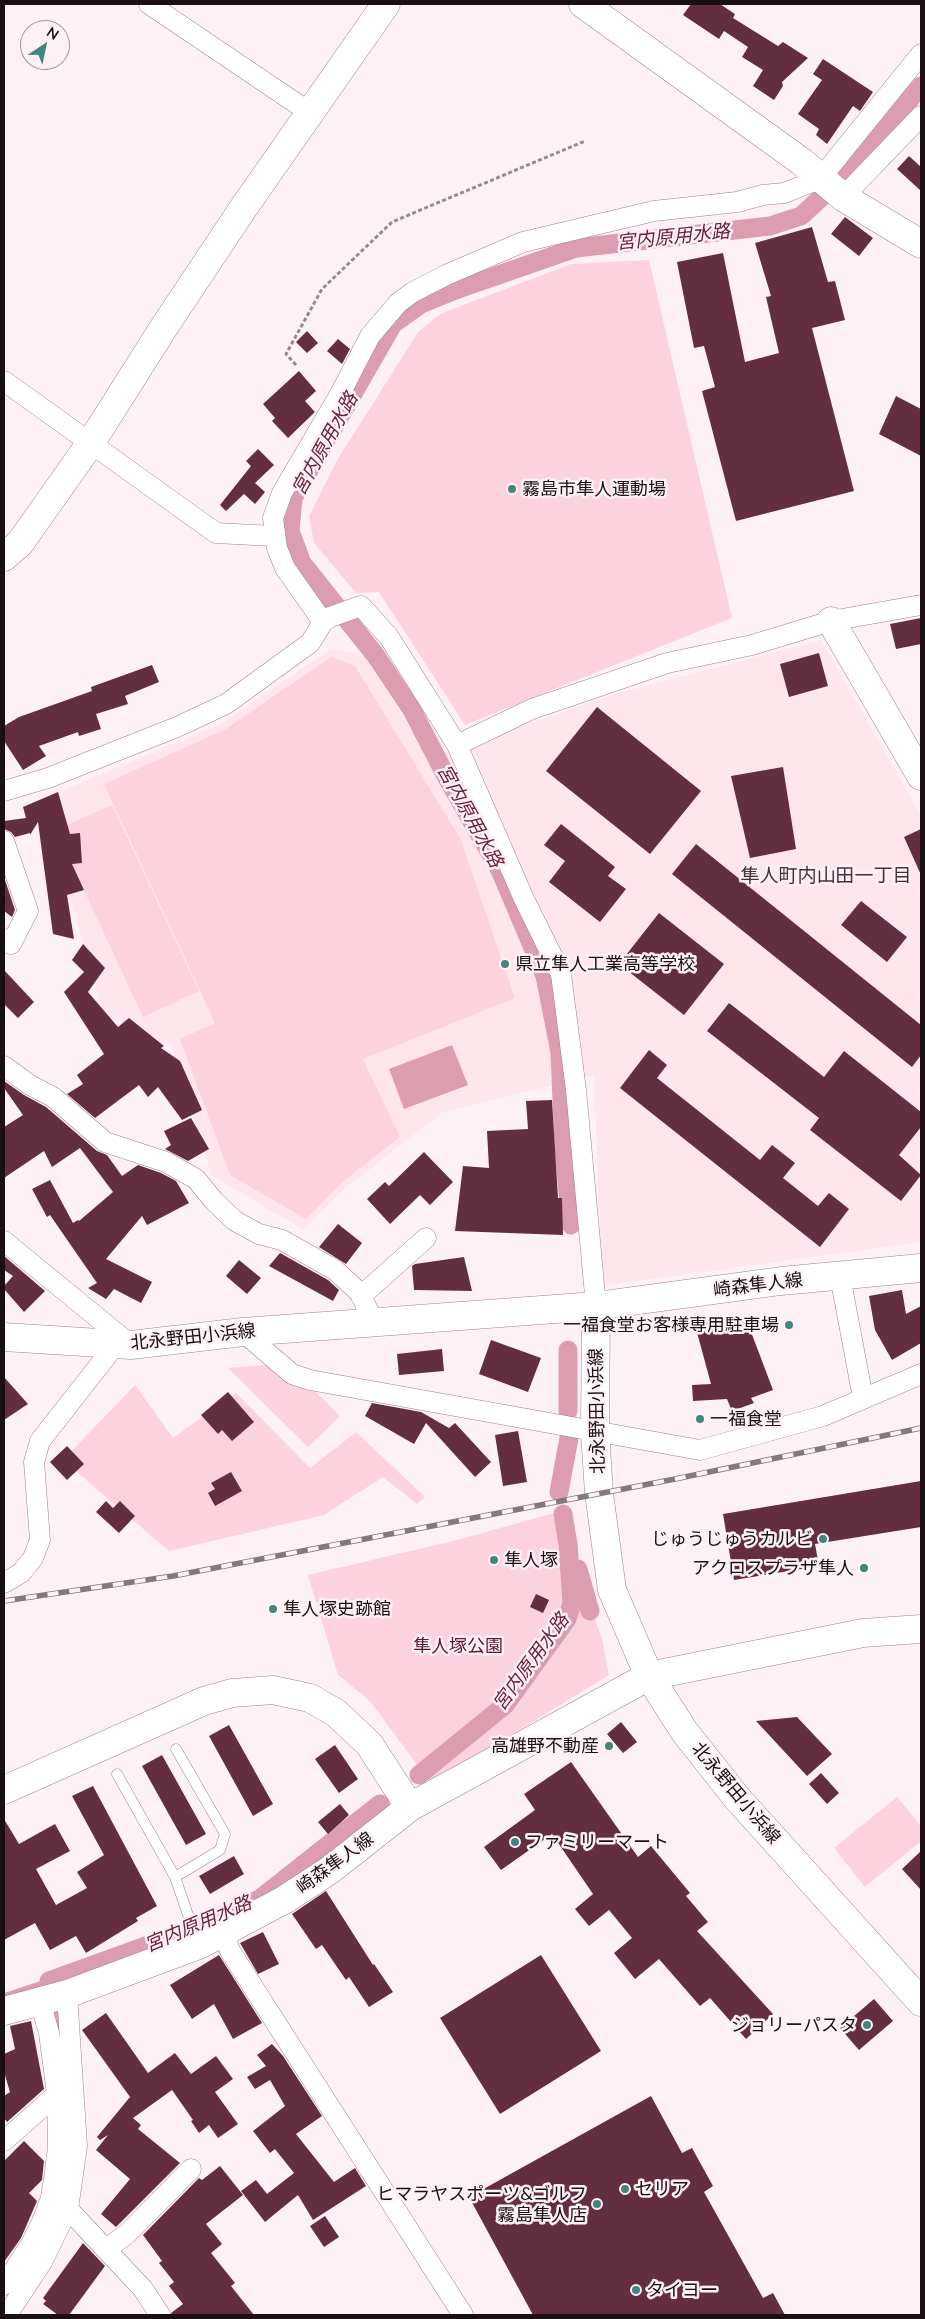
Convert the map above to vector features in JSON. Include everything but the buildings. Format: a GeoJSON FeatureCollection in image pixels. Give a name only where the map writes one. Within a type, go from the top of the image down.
{"type":"FeatureCollection","features":[{"type":"Feature","properties":{"kind":"main road"},"geometry":{"type":"LineString","coordinates":[[4,557],[20,542],[90,444],[166,324],[309,112],[386,4]]}},
{"type":"Feature","properties":{"kind":"main road"},"geometry":{"type":"LineString","coordinates":[[583,4],[802,162],[842,197],[921,244]]}},
{"type":"Feature","properties":{"kind":"main road"},"geometry":{"type":"LineString","coordinates":[[831,621],[921,776]]}},
{"type":"Feature","properties":{"kind":"main road","name":"崎森隼人線"},"geometry":{"type":"LineString","coordinates":[[596,1306],[781,1281],[921,1268]]}},
{"type":"Feature","properties":{"kind":"main road","name":"北永野田小浜線"},"geometry":{"type":"LineString","coordinates":[[4,1337],[124,1345],[243,1332],[596,1306],[595,1432],[598,1493],[612,1590],[649,1676],[684,1731],[737,1798],[921,2002]]}},
{"type":"Feature","properties":{"kind":"main road","name":"崎森隼人線"},"geometry":{"type":"LineString","coordinates":[[4,2011],[67,1994],[199,1945],[292,1895],[330,1870],[410,1807],[649,1676],[863,1633],[921,1629]]}},
{"type":"Feature","properties":{"kind":"main road"},"geometry":{"type":"LineString","coordinates":[[4,1790],[204,1701],[232,1693],[273,1690],[310,1698],[336,1713],[369,1744],[410,1807]]}},
{"type":"Feature","properties":{"kind":"street"},"geometry":{"type":"LineString","coordinates":[[149,4],[309,112]]}},
{"type":"Feature","properties":{"kind":"street"},"geometry":{"type":"LineString","coordinates":[[323,622],[285,568],[274,536],[273,518],[282,493],[340,394],[370,336],[398,303],[412,292],[524,242],[654,211],[737,202],[763,195],[784,193],[820,179],[921,54]]}},
{"type":"Feature","properties":{"kind":"street"},"geometry":{"type":"LineString","coordinates":[[842,197],[921,116]]}},
{"type":"Feature","properties":{"kind":"street"},"geometry":{"type":"LineString","coordinates":[[4,381],[216,533],[274,536]]}},
{"type":"Feature","properties":{"kind":"street"},"geometry":{"type":"LineString","coordinates":[[457,745],[532,709],[667,663],[752,645],[831,621],[921,605]]}},
{"type":"Feature","properties":{"kind":"street"},"geometry":{"type":"LineString","coordinates":[[4,791],[48,778],[177,727],[226,704],[310,643],[323,622],[330,617],[361,606],[389,637],[457,745],[524,899],[560,974],[576,1090],[596,1306]]}},
{"type":"Feature","properties":{"kind":"street"},"geometry":{"type":"LineString","coordinates":[[4,841],[28,911],[11,944],[4,939]]}},
{"type":"Feature","properties":{"kind":"street"},"geometry":{"type":"LineString","coordinates":[[4,1066],[30,1085],[53,1097],[105,1142],[166,1162],[196,1178],[214,1201],[236,1221],[260,1234],[282,1240],[334,1270],[361,1296],[374,1323]]}},
{"type":"Feature","properties":{"kind":"street"},"geometry":{"type":"LineString","coordinates":[[361,1296],[426,1238]]}},
{"type":"Feature","properties":{"kind":"street"},"geometry":{"type":"LineString","coordinates":[[4,1241],[124,1345],[40,1441],[34,1462],[40,1540],[33,1558],[21,1573],[4,1583]]}},
{"type":"Feature","properties":{"kind":"street"},"geometry":{"type":"LineString","coordinates":[[840,1276],[863,1398]]}},
{"type":"Feature","properties":{"kind":"street"},"geometry":{"type":"LineString","coordinates":[[243,1332],[292,1374],[310,1380],[700,1450],[823,1416],[921,1374]]}},
{"type":"Feature","properties":{"kind":"street"},"geometry":{"type":"LineString","coordinates":[[224,1931],[230,1952],[463,2315]]}},
{"type":"Feature","properties":{"kind":"street"},"geometry":{"type":"LineString","coordinates":[[7,2315],[42,2262],[68,2209],[77,2146],[67,1994]]}},
{"type":"Feature","properties":{"kind":"street"},"geometry":{"type":"LineString","coordinates":[[4,2285],[31,2244],[51,2198],[58,2147],[57,2094],[49,2033],[40,2001]]}},
{"type":"Feature","properties":{"kind":"street"},"geometry":{"type":"LineString","coordinates":[[4,2142],[57,2094]]}},
{"type":"Feature","properties":{"kind":"street"},"geometry":{"type":"LineString","coordinates":[[106,2249],[127,2234],[191,2170]]}},
{"type":"Feature","properties":{"kind":"street"},"geometry":{"type":"LineString","coordinates":[[68,2209],[143,2289],[160,2315]]}},
{"type":"Feature","properties":{"kind":"lane"},"geometry":{"type":"LineString","coordinates":[[175,1877],[220,1850],[225,1834],[176,1749]]}},
{"type":"Feature","properties":{"kind":"lane"},"geometry":{"type":"LineString","coordinates":[[117,1774],[175,1877],[199,1945]]}},
{"type":"Feature","properties":{"kind":"path"},"geometry":{"type":"LineString","coordinates":[[296,365],[286,354],[322,289],[392,222],[585,141]]}},
{"type":"Feature","properties":{"kind":"shaded area","name":"県立隼人工業高等学校"},"geometry":{"type":"Polygon","coordinates":[[[821,640],[921,815],[921,1242],[602,1286],[594,1075],[443,1112],[342,1191],[304,1230],[212,1176],[171,1045],[104,1015],[42,799],[222,723],[332,648],[364,656],[430,758],[615,694],[821,640]]]}},
{"type":"Feature","properties":{"kind":"shaded area"},"geometry":{"type":"Polygon","coordinates":[[[452,1045],[468,1085],[404,1109],[389,1069],[452,1045]]]}},
{"type":"Feature","properties":{"kind":"green space","name":"霧島市隼人運動場"},"geometry":{"type":"Polygon","coordinates":[[[649,260],[732,618],[465,725],[379,592],[356,593],[314,543],[309,516],[336,462],[418,332],[440,314],[571,264],[649,260]]]}},
{"type":"Feature","properties":{"kind":"green space"},"geometry":{"type":"Polygon","coordinates":[[[331,657],[355,666],[460,838],[515,998],[363,1059],[400,1137],[346,1179],[306,1219],[230,1175],[180,1039],[215,1023],[104,784],[226,729],[331,657]]]}},
{"type":"Feature","properties":{"kind":"green space"},"geometry":{"type":"Polygon","coordinates":[[[112,805],[199,991],[143,1017],[56,830],[112,805]]]}},
{"type":"Feature","properties":{"kind":"green space"},"geometry":{"type":"Polygon","coordinates":[[[287,1363],[340,1416],[308,1447],[228,1368],[287,1363]]]}},
{"type":"Feature","properties":{"kind":"green space"},"geometry":{"type":"Polygon","coordinates":[[[135,1385],[173,1438],[236,1393],[310,1468],[356,1432],[425,1497],[417,1504],[383,1477],[324,1515],[169,1551],[63,1460],[135,1385]]]}},
{"type":"Feature","properties":{"kind":"green space","name":"隼人塚公園"},"geometry":{"type":"Polygon","coordinates":[[[565,1510],[584,1587],[602,1639],[609,1675],[431,1784],[370,1701],[338,1675],[308,1575],[457,1540],[565,1510]]]}},
{"type":"Feature","properties":{"kind":"green space"},"geometry":{"type":"Polygon","coordinates":[[[897,1797],[921,1826],[921,1841],[865,1887],[834,1848],[897,1797]]]}},
{"type":"Feature","properties":{"kind":"waterway","name":"宮内原用水路"},"geometry":{"type":"LineString","coordinates":[[571,1225],[564,1148],[560,1052],[545,976],[500,870],[446,776],[412,710],[376,656],[302,563],[290,531],[293,498],[393,324],[421,304],[458,289],[576,248],[770,226],[801,216],[849,172],[921,86]]}},
{"type":"Feature","properties":{"kind":"waterway","name":"宮内原用水路"},"geometry":{"type":"LineString","coordinates":[[568,1350],[568,1411]]}},
{"type":"Feature","properties":{"kind":"waterway","name":"宮内原用水路"},"geometry":{"type":"LineString","coordinates":[[559,1492],[569,1438]]}},
{"type":"Feature","properties":{"kind":"waterway","name":"宮内原用水路"},"geometry":{"type":"LineString","coordinates":[[419,1775],[505,1705],[567,1619],[572,1603],[568,1544],[563,1514]]}},
{"type":"Feature","properties":{"kind":"waterway","name":"宮内原用水路"},"geometry":{"type":"LineString","coordinates":[[578,1569],[590,1611]]}},
{"type":"Feature","properties":{"kind":"waterway","name":"宮内原用水路"},"geometry":{"type":"LineString","coordinates":[[49,1981],[204,1925],[261,1898],[380,1804]]}},
{"type":"Feature","properties":{"kind":"waterway"},"geometry":{"type":"LineString","coordinates":[[4,1996],[49,1981]]}},
{"type":"Feature","properties":{"kind":"waterway","name":"宮内原用水路"},"geometry":{"type":"LineString","coordinates":[[58,2017],[63,2061]]}},
{"type":"Feature","properties":{"kind":"railway"},"geometry":{"type":"LineString","coordinates":[[4,1601],[173,1576],[675,1479],[921,1428]]}},
{"type":"Feature","properties":{"kind":"place","name":"霧島市隼人運動場"},"geometry":{"type":"Point","coordinates":[512,489]}},
{"type":"Feature","properties":{"kind":"place","name":"県立隼人工業高等学校"},"geometry":{"type":"Point","coordinates":[505,964]}},
{"type":"Feature","properties":{"kind":"place","name":"一福食堂お客様専用駐車場"},"geometry":{"type":"Point","coordinates":[789,1325]}},
{"type":"Feature","properties":{"kind":"place","name":"一福食堂"},"geometry":{"type":"Point","coordinates":[700,1419]}},
{"type":"Feature","properties":{"kind":"place","name":"じゅうじゅうカルビ"},"geometry":{"type":"Point","coordinates":[823,1539]}},
{"type":"Feature","properties":{"kind":"place","name":"隼人塚"},"geometry":{"type":"Point","coordinates":[494,1560]}},
{"type":"Feature","properties":{"kind":"place","name":"アクロスプラザ隼人"},"geometry":{"type":"Point","coordinates":[864,1568]}},
{"type":"Feature","properties":{"kind":"place","name":"隼人塚史跡館"},"geometry":{"type":"Point","coordinates":[273,1609]}},
{"type":"Feature","properties":{"kind":"place","name":"高雄野不動産"},"geometry":{"type":"Point","coordinates":[609,1746]}},
{"type":"Feature","properties":{"kind":"place","name":"ファミリーマート"},"geometry":{"type":"Point","coordinates":[515,1842]}},
{"type":"Feature","properties":{"kind":"place","name":"ジョリーパスタ"},"geometry":{"type":"Point","coordinates":[867,2025]}},
{"type":"Feature","properties":{"kind":"place","name":"セリア"},"geometry":{"type":"Point","coordinates":[625,2189]}},
{"type":"Feature","properties":{"kind":"place","name":"ヒマラヤスポーツ&ゴルフ 霧島隼人店"},"geometry":{"type":"Point","coordinates":[597,2204]}},
{"type":"Feature","properties":{"kind":"place","name":"タイヨー"},"geometry":{"type":"Point","coordinates":[636,2290]}},
{"type":"Feature","properties":{"kind":"district","name":"隼人町内山田一丁目"},"geometry":{"type":"Point","coordinates":[826,876]}}]}
